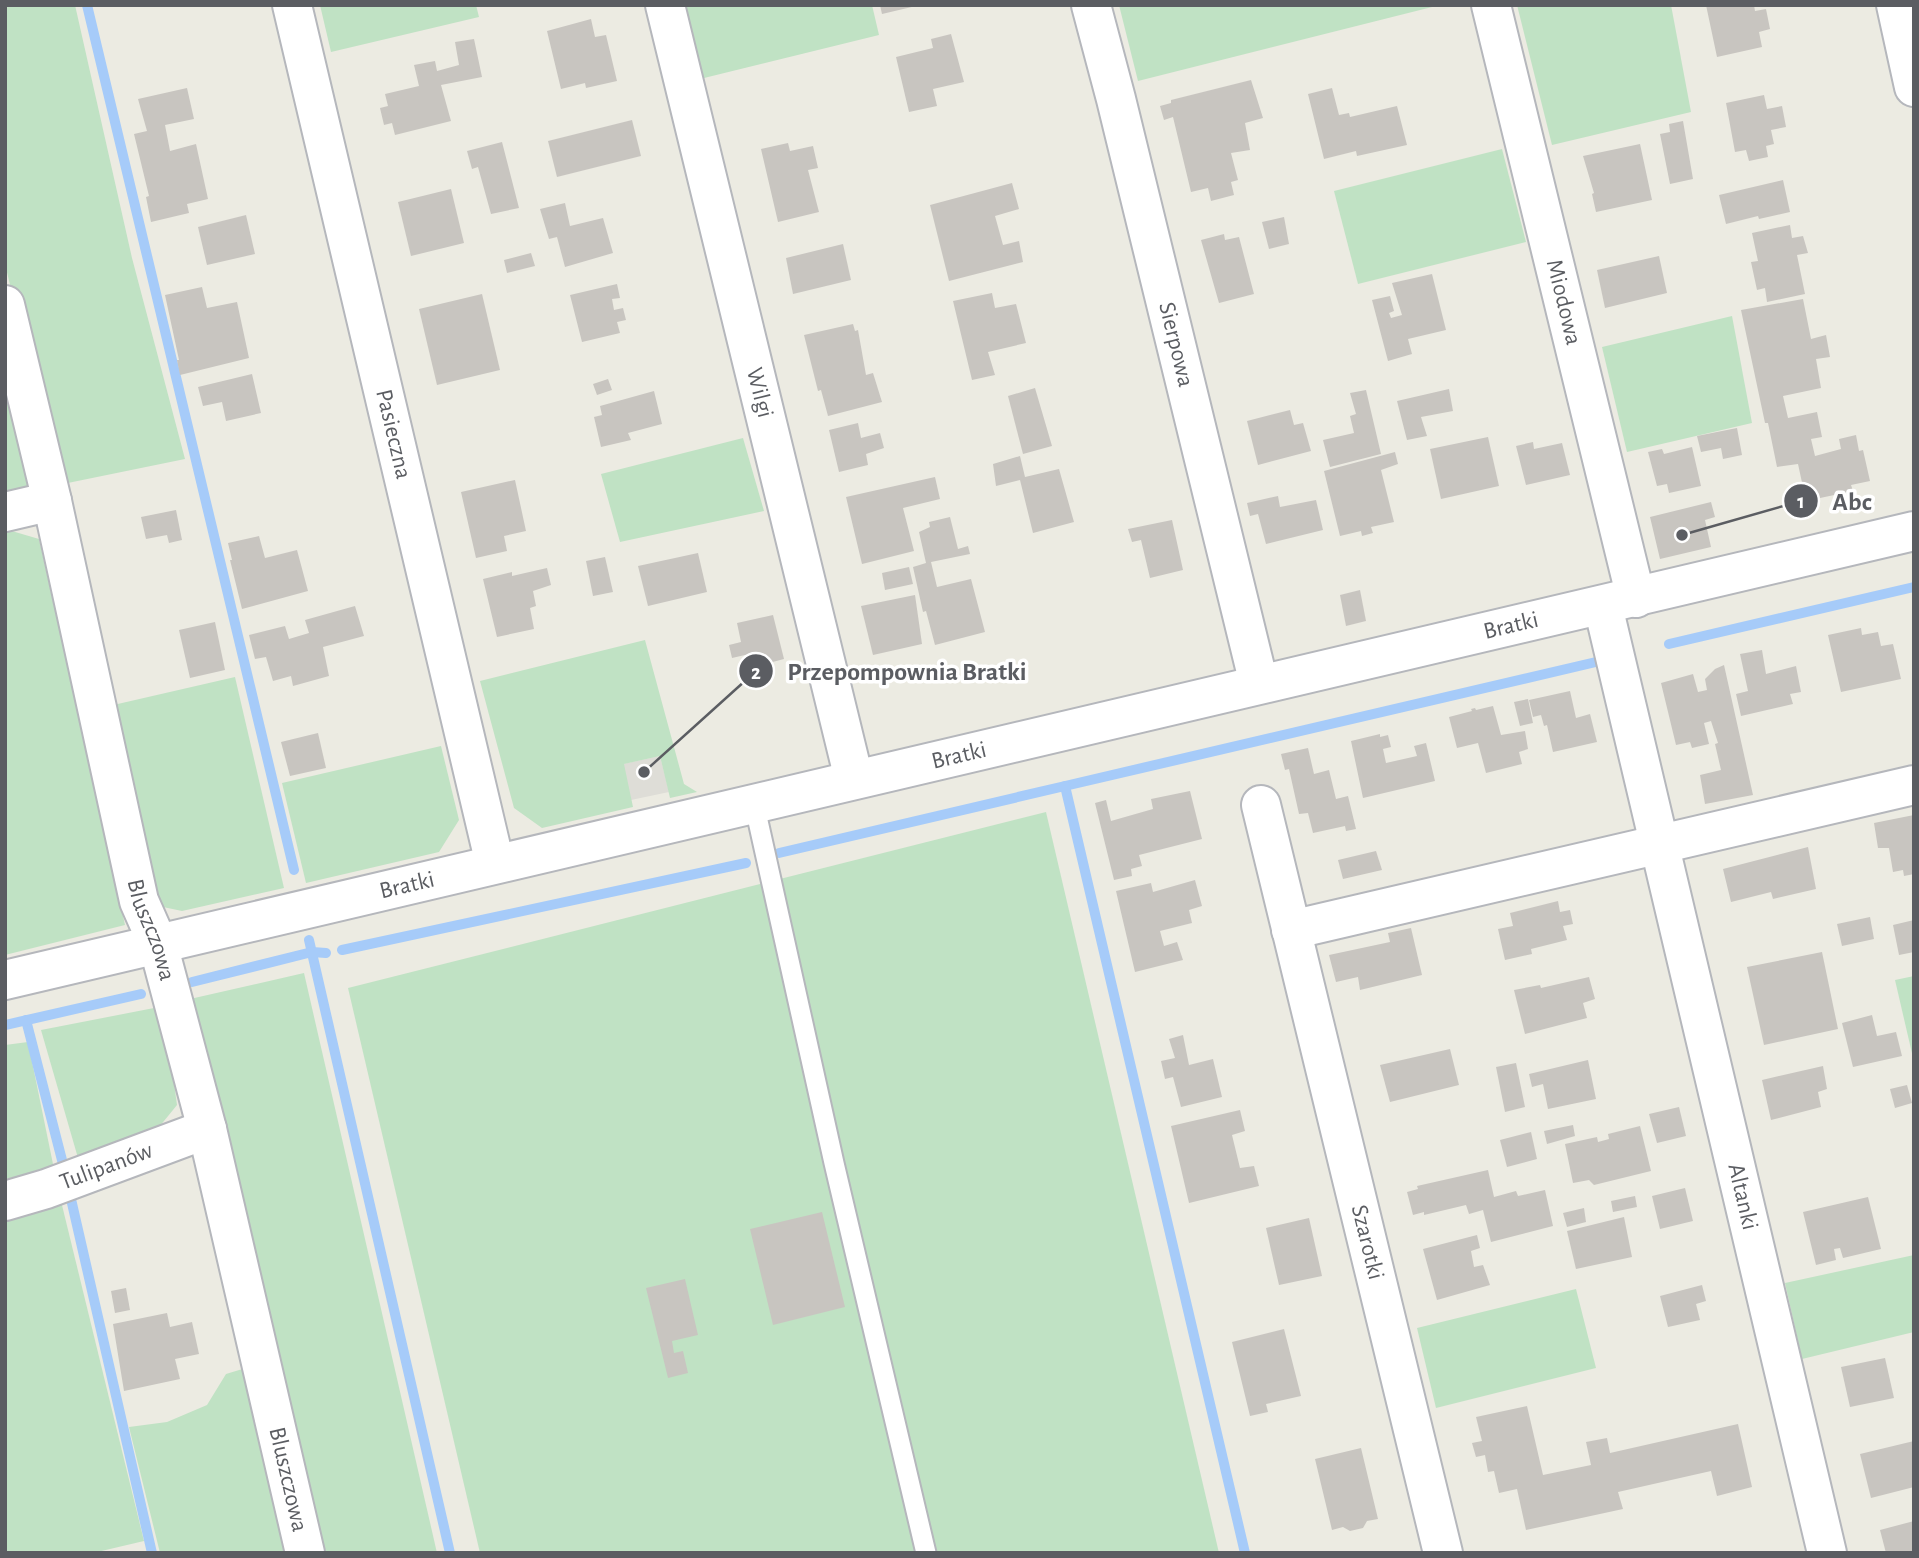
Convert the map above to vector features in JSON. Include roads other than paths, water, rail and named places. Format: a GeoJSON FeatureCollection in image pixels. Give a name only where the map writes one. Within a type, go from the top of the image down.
{"type":"FeatureCollection","features":[{"type":"Feature","properties":{"kind":"street","name":"Pasieczna"},"geometry":{"type":"LineString","coordinates":[[292,5],[495,864]]}},
{"type":"Feature","properties":{"kind":"street","name":"Wilgi"},"geometry":{"type":"LineString","coordinates":[[665,5],[854,779]]}},
{"type":"Feature","properties":{"kind":"street","name":"Sierpowa"},"geometry":{"type":"LineString","coordinates":[[1091,5],[1259,684]]}},
{"type":"Feature","properties":{"kind":"street","name":"Miodowa"},"geometry":{"type":"LineString","coordinates":[[1491,5],[1619,602]]}},
{"type":"Feature","properties":{"kind":"street"},"geometry":{"type":"LineString","coordinates":[[1896,5],[1914,87]]}},
{"type":"Feature","properties":{"kind":"street","name":"Bluszczowa"},"geometry":{"type":"LineString","coordinates":[[5,305],[52,501],[139,901],[158,944],[207,1129],[305,1553]]}},
{"type":"Feature","properties":{"kind":"street"},"geometry":{"type":"LineString","coordinates":[[5,512],[52,501]]}},
{"type":"Feature","properties":{"kind":"street","name":"Bratki"},"geometry":{"type":"LineString","coordinates":[[5,980],[1914,531]]}},
{"type":"Feature","properties":{"kind":"street","name":"Altanki"},"geometry":{"type":"LineString","coordinates":[[1619,602],[1659,842],[1827,1553]]}},
{"type":"Feature","properties":{"kind":"street"},"geometry":{"type":"LineString","coordinates":[[1291,930],[1659,842],[1914,785]]}},
{"type":"Feature","properties":{"kind":"street","name":"Szarotki"},"geometry":{"type":"LineString","coordinates":[[1261,805],[1443,1553]]}},
{"type":"Feature","properties":{"kind":"street","name":"Tulipanów"},"geometry":{"type":"LineString","coordinates":[[5,1201],[46,1189],[207,1129]]}},
{"type":"Feature","properties":{"kind":"lane"},"geometry":{"type":"LineString","coordinates":[[754,803],[834,1163],[926,1553]]}},
{"type":"Feature","properties":{"kind":"waterway"},"geometry":{"type":"LineString","coordinates":[[87,5],[294,870]]}},
{"type":"Feature","properties":{"kind":"waterway"},"geometry":{"type":"LineString","coordinates":[[1669,644],[1914,587]]}},
{"type":"Feature","properties":{"kind":"waterway"},"geometry":{"type":"LineString","coordinates":[[1065,786],[1596,662]]}},
{"type":"Feature","properties":{"kind":"waterway"},"geometry":{"type":"LineString","coordinates":[[779,853],[1065,786],[1245,1553]]}},
{"type":"Feature","properties":{"kind":"waterway"},"geometry":{"type":"LineString","coordinates":[[342,950],[746,863]]}},
{"type":"Feature","properties":{"kind":"waterway"},"geometry":{"type":"LineString","coordinates":[[309,940],[450,1553]]}},
{"type":"Feature","properties":{"kind":"waterway"},"geometry":{"type":"LineString","coordinates":[[192,982],[312,952],[326,953]]}},
{"type":"Feature","properties":{"kind":"waterway"},"geometry":{"type":"LineString","coordinates":[[5,1025],[141,994]]}},
{"type":"Feature","properties":{"kind":"waterway"},"geometry":{"type":"LineString","coordinates":[[26,1020],[63,1164]]}},
{"type":"Feature","properties":{"kind":"waterway"},"geometry":{"type":"LineString","coordinates":[[71,1199],[152,1553]]}},
{"type":"Feature","properties":{"kind":"place","name":"Abc"},"geometry":{"type":"Point","coordinates":[1682,535]}},
{"type":"Feature","properties":{"kind":"place","name":"Przepompownia Bratki"},"geometry":{"type":"Point","coordinates":[644,772]}}]}
